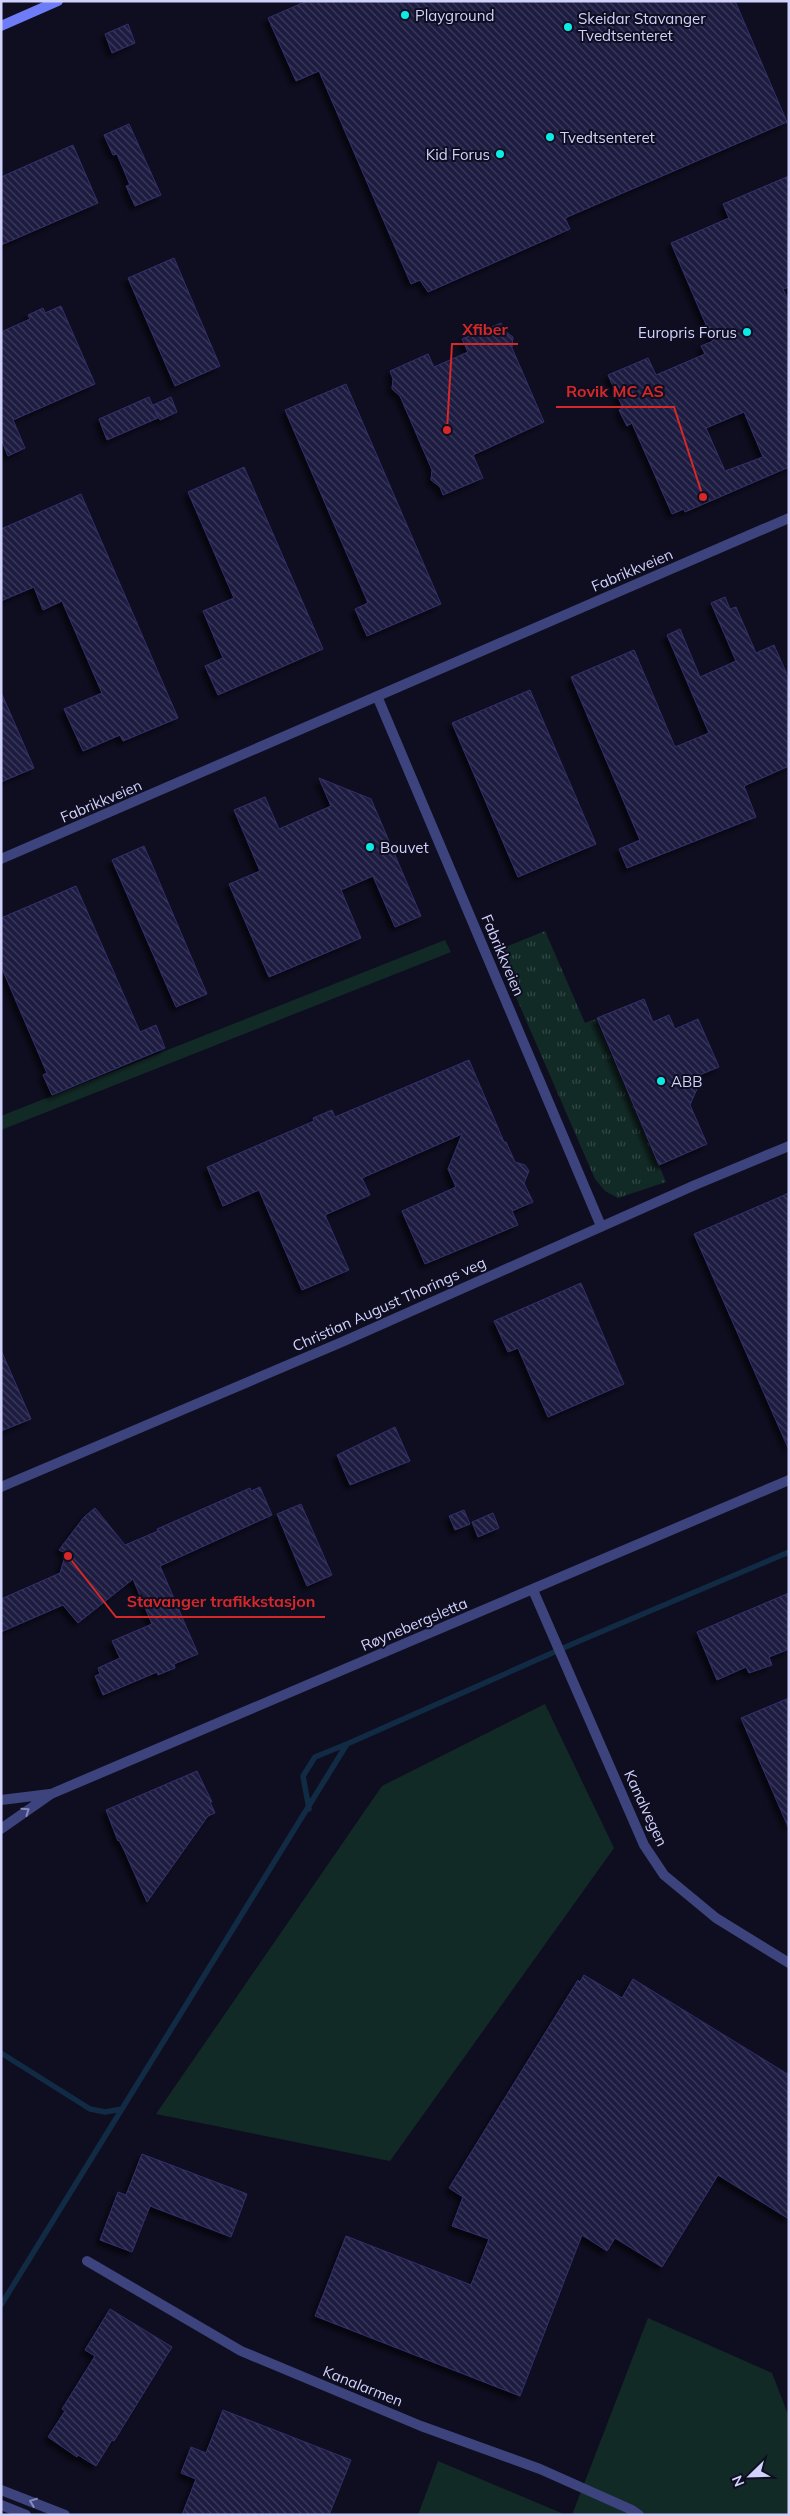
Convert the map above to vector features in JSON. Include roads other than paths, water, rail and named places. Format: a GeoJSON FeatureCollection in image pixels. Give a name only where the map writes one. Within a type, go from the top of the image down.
{"type":"FeatureCollection","features":[{"type":"Feature","properties":{"kind":"main road"},"geometry":{"type":"LineString","coordinates":[[1,26],[58,1]]}},
{"type":"Feature","properties":{"kind":"street","name":"Fabrikkveien"},"geometry":{"type":"LineString","coordinates":[[1,859],[789,518]]}},
{"type":"Feature","properties":{"kind":"street","name":"Fabrikkveien"},"geometry":{"type":"LineString","coordinates":[[377,696],[601,1226]]}},
{"type":"Feature","properties":{"kind":"street","name":"Christian August Thorings veg"},"geometry":{"type":"LineString","coordinates":[[1,1487],[342,1342],[601,1226],[789,1146]]}},
{"type":"Feature","properties":{"kind":"street","name":"Røynebergsletta"},"geometry":{"type":"LineString","coordinates":[[1,1829],[51,1794],[789,1480]]}},
{"type":"Feature","properties":{"kind":"street","name":"Kanalvegen"},"geometry":{"type":"LineString","coordinates":[[533,1590],[644,1845],[664,1875],[716,1918],[789,1964]]}},
{"type":"Feature","properties":{"kind":"street","name":"Røynebergsletta"},"geometry":{"type":"LineString","coordinates":[[1,1800],[51,1794]]}},
{"type":"Feature","properties":{"kind":"street","name":"Kanalarmen"},"geometry":{"type":"LineString","coordinates":[[87,2261],[241,2351],[421,2426],[540,2469],[632,2510],[639,2515]]}},
{"type":"Feature","properties":{"kind":"street"},"geometry":{"type":"LineString","coordinates":[[1,2490],[65,2515]]}},
{"type":"Feature","properties":{"kind":"street"},"geometry":{"type":"LineString","coordinates":[[1,2505],[26,2515]]}},
{"type":"Feature","properties":{"kind":"waterway"},"geometry":{"type":"LineString","coordinates":[[1,2305],[347,1744],[577,1642],[789,1552]]}},
{"type":"Feature","properties":{"kind":"waterway"},"geometry":{"type":"LineString","coordinates":[[309,1809],[303,1776],[315,1757],[347,1744]]}},
{"type":"Feature","properties":{"kind":"waterway"},"geometry":{"type":"LineString","coordinates":[[1,2053],[90,2109],[105,2112],[122,2109]]}},
{"type":"Feature","properties":{"kind":"place","name":"Playground"},"geometry":{"type":"Point","coordinates":[405,15]}},
{"type":"Feature","properties":{"kind":"place","name":"Skeidar Stavanger Tvedtsenteret"},"geometry":{"type":"Point","coordinates":[568,27]}},
{"type":"Feature","properties":{"kind":"place","name":"Tvedtsenteret"},"geometry":{"type":"Point","coordinates":[550,137]}},
{"type":"Feature","properties":{"kind":"place","name":"Kid Forus"},"geometry":{"type":"Point","coordinates":[500,154]}},
{"type":"Feature","properties":{"kind":"place","name":"Europris Forus"},"geometry":{"type":"Point","coordinates":[747,332]}},
{"type":"Feature","properties":{"kind":"place","name":"Xfiber"},"geometry":{"type":"Point","coordinates":[447,430]}},
{"type":"Feature","properties":{"kind":"place","name":"Rovik MC AS"},"geometry":{"type":"Point","coordinates":[703,497]}},
{"type":"Feature","properties":{"kind":"place","name":"Bouvet"},"geometry":{"type":"Point","coordinates":[370,847]}},
{"type":"Feature","properties":{"kind":"place","name":"ABB"},"geometry":{"type":"Point","coordinates":[661,1081]}},
{"type":"Feature","properties":{"kind":"place","name":"Stavanger trafikkstasjon"},"geometry":{"type":"Point","coordinates":[68,1556]}}]}
